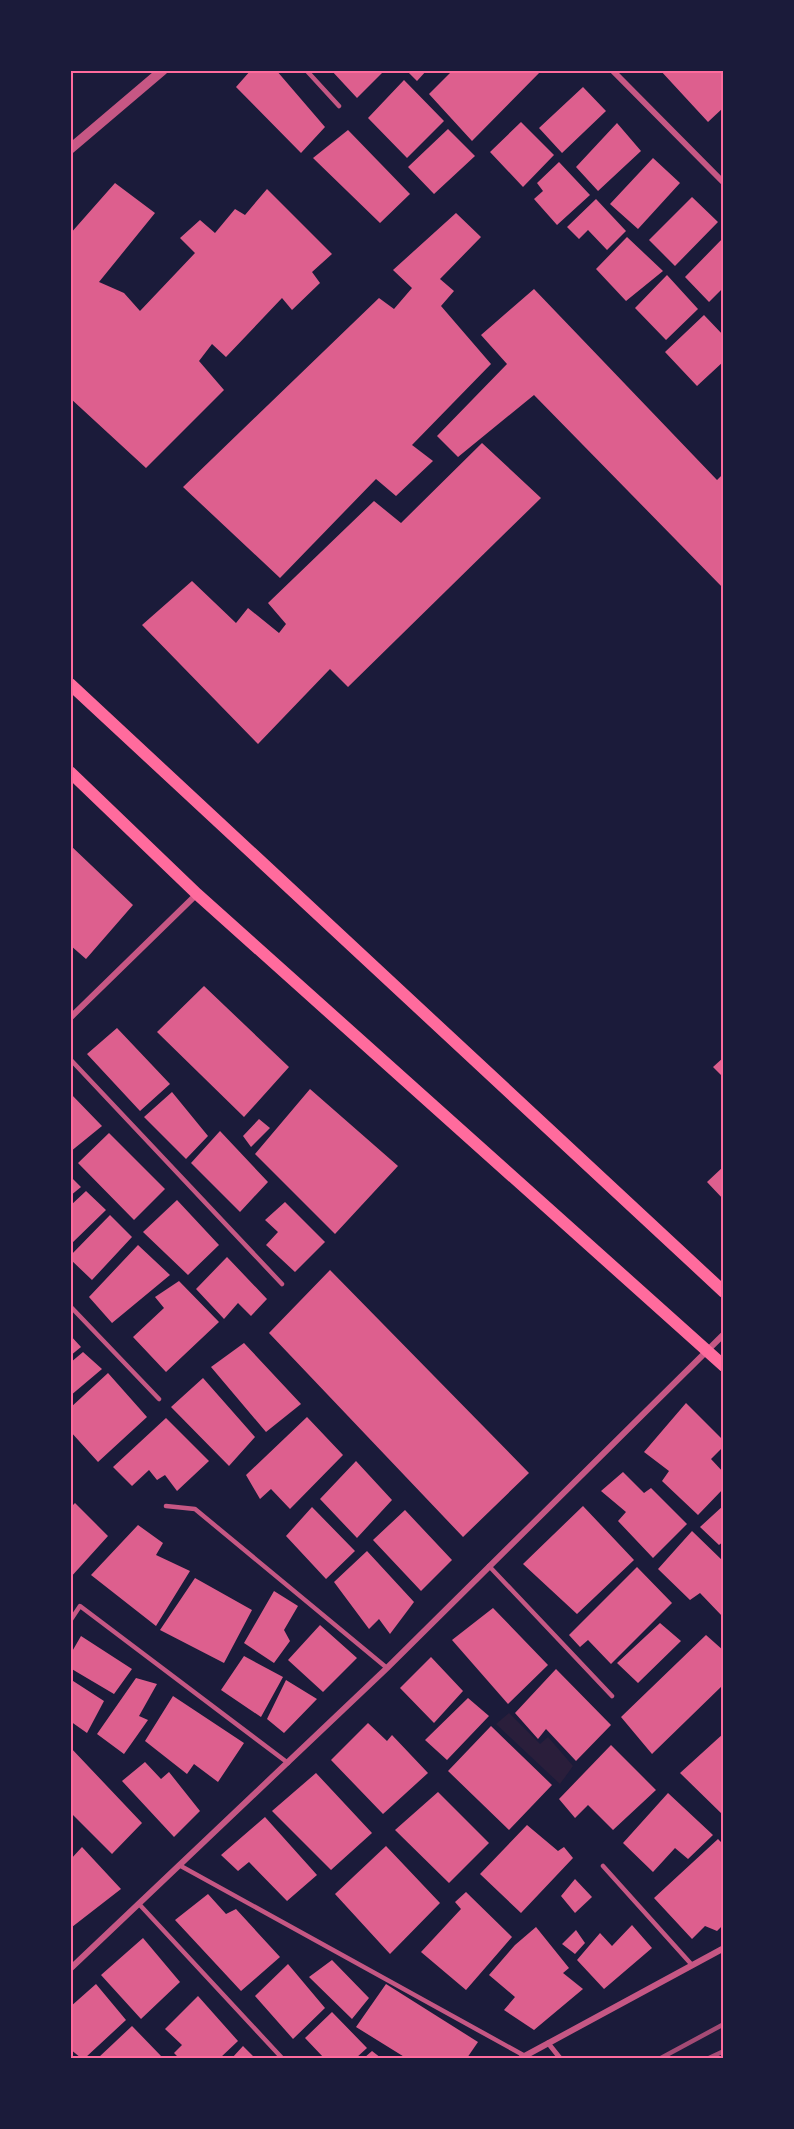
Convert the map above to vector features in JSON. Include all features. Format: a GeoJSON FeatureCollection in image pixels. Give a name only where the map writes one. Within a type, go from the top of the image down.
{"type":"FeatureCollection","features":[{"type":"Feature","properties":{"kind":"main road"},"geometry":{"type":"LineString","coordinates":[[70,684],[723,1292]]}},
{"type":"Feature","properties":{"kind":"main road"},"geometry":{"type":"LineString","coordinates":[[70,772],[197,894],[723,1366]]}},
{"type":"Feature","properties":{"kind":"street"},"geometry":{"type":"LineString","coordinates":[[70,149],[163,70]]}},
{"type":"Feature","properties":{"kind":"street"},"geometry":{"type":"LineString","coordinates":[[612,70],[723,183]]}},
{"type":"Feature","properties":{"kind":"street"},"geometry":{"type":"LineString","coordinates":[[70,1018],[197,894]]}},
{"type":"Feature","properties":{"kind":"street"},"geometry":{"type":"LineString","coordinates":[[70,1969],[387,1668],[723,1334]]}},
{"type":"Feature","properties":{"kind":"street"},"geometry":{"type":"LineString","coordinates":[[523,2057],[723,1948]]}},
{"type":"Feature","properties":{"kind":"street"},"geometry":{"type":"LineString","coordinates":[[548,2043],[560,2058]]}},
{"type":"Feature","properties":{"kind":"lane"},"geometry":{"type":"LineString","coordinates":[[306,70],[339,106]]}},
{"type":"Feature","properties":{"kind":"lane"},"geometry":{"type":"LineString","coordinates":[[70,1059],[282,1284]]}},
{"type":"Feature","properties":{"kind":"lane"},"geometry":{"type":"LineString","coordinates":[[70,1306],[159,1399]]}},
{"type":"Feature","properties":{"kind":"lane"},"geometry":{"type":"LineString","coordinates":[[166,1506],[195,1509],[387,1668]]}},
{"type":"Feature","properties":{"kind":"lane"},"geometry":{"type":"LineString","coordinates":[[489,1566],[612,1696]]}},
{"type":"Feature","properties":{"kind":"lane"},"geometry":{"type":"LineString","coordinates":[[70,1620],[80,1606],[288,1763]]}},
{"type":"Feature","properties":{"kind":"lane"},"geometry":{"type":"LineString","coordinates":[[179,1865],[523,2057]]}},
{"type":"Feature","properties":{"kind":"lane"},"geometry":{"type":"LineString","coordinates":[[603,1866],[692,1965]]}},
{"type":"Feature","properties":{"kind":"lane"},"geometry":{"type":"LineString","coordinates":[[139,1904],[282,2058]]}},
{"type":"Feature","properties":{"kind":"shaded area"},"geometry":{"type":"Polygon","coordinates":[[[509,1713],[540,1744],[548,1737],[573,1766],[560,1784],[496,1724],[509,1713]]]}},
{"type":"Feature","properties":{"kind":"building"},"geometry":{"type":"Polygon","coordinates":[[[251,70],[276,70],[325,127],[301,153],[236,87],[251,70]]]}},
{"type":"Feature","properties":{"kind":"building"},"geometry":{"type":"Polygon","coordinates":[[[331,70],[385,70],[357,98],[331,70]]]}},
{"type":"Feature","properties":{"kind":"building"},"geometry":{"type":"Polygon","coordinates":[[[406,70],[427,70],[417,81],[406,70]]]}},
{"type":"Feature","properties":{"kind":"building"},"geometry":{"type":"Polygon","coordinates":[[[453,70],[542,70],[472,141],[429,94],[453,70]]]}},
{"type":"Feature","properties":{"kind":"building"},"geometry":{"type":"Polygon","coordinates":[[[660,70],[721,70],[724,73],[724,107],[708,122],[660,70]]]}},
{"type":"Feature","properties":{"kind":"building"},"geometry":{"type":"Polygon","coordinates":[[[404,80],[444,121],[407,158],[368,118],[404,80]]]}},
{"type":"Feature","properties":{"kind":"building"},"geometry":{"type":"Polygon","coordinates":[[[583,87],[606,111],[562,153],[539,128],[583,87]]]}},
{"type":"Feature","properties":{"kind":"building"},"geometry":{"type":"Polygon","coordinates":[[[521,122],[554,155],[523,187],[490,152],[521,122]]]}},
{"type":"Feature","properties":{"kind":"building"},"geometry":{"type":"Polygon","coordinates":[[[617,123],[641,151],[598,191],[576,167],[617,123]]]}},
{"type":"Feature","properties":{"kind":"building"},"geometry":{"type":"Polygon","coordinates":[[[448,129],[475,156],[434,194],[408,167],[448,129]]]}},
{"type":"Feature","properties":{"kind":"building"},"geometry":{"type":"Polygon","coordinates":[[[348,130],[410,194],[380,223],[313,158],[348,130]]]}},
{"type":"Feature","properties":{"kind":"building"},"geometry":{"type":"Polygon","coordinates":[[[653,158],[680,183],[638,229],[610,204],[653,158]]]}},
{"type":"Feature","properties":{"kind":"building"},"geometry":{"type":"Polygon","coordinates":[[[559,162],[590,195],[557,225],[534,199],[543,191],[537,183],[559,162]]]}},
{"type":"Feature","properties":{"kind":"building"},"geometry":{"type":"Polygon","coordinates":[[[115,183],[155,213],[99,282],[124,293],[140,311],[195,253],[180,238],[200,220],[215,233],[235,209],[245,215],[267,189],[332,254],[312,272],[320,283],[292,310],[282,298],[226,357],[212,344],[199,361],[224,390],[146,468],[70,398],[70,234],[115,183]]]}},
{"type":"Feature","properties":{"kind":"building"},"geometry":{"type":"Polygon","coordinates":[[[692,197],[718,222],[675,266],[649,240],[692,197]]]}},
{"type":"Feature","properties":{"kind":"building"},"geometry":{"type":"Polygon","coordinates":[[[596,199],[626,231],[607,250],[588,230],[579,239],[567,227],[596,199]]]}},
{"type":"Feature","properties":{"kind":"building"},"geometry":{"type":"Polygon","coordinates":[[[456,213],[481,237],[440,279],[454,291],[441,306],[491,364],[412,445],[433,461],[396,496],[376,479],[280,578],[183,487],[379,298],[394,309],[412,288],[393,270],[456,213]]]}},
{"type":"Feature","properties":{"kind":"building"},"geometry":{"type":"Polygon","coordinates":[[[627,237],[663,271],[626,301],[596,269],[627,237]]]}},
{"type":"Feature","properties":{"kind":"building"},"geometry":{"type":"Polygon","coordinates":[[[724,237],[724,287],[709,302],[685,277],[724,237]]]}},
{"type":"Feature","properties":{"kind":"building"},"geometry":{"type":"Polygon","coordinates":[[[667,275],[698,309],[666,340],[635,308],[667,275]]]}},
{"type":"Feature","properties":{"kind":"building"},"geometry":{"type":"Polygon","coordinates":[[[534,289],[717,480],[724,473],[724,589],[534,395],[458,457],[437,436],[507,364],[481,335],[534,289]]]}},
{"type":"Feature","properties":{"kind":"building"},"geometry":{"type":"Polygon","coordinates":[[[704,315],[724,336],[724,361],[697,386],[665,352],[704,315]]]}},
{"type":"Feature","properties":{"kind":"building"},"geometry":{"type":"Polygon","coordinates":[[[482,443],[541,498],[348,687],[330,669],[258,744],[142,625],[192,581],[236,623],[248,608],[279,633],[286,624],[268,603],[374,501],[401,523],[482,443]]]}},
{"type":"Feature","properties":{"kind":"building"},"geometry":{"type":"Polygon","coordinates":[[[70,845],[133,905],[86,959],[70,945],[70,845]]]}},
{"type":"Feature","properties":{"kind":"building"},"geometry":{"type":"Polygon","coordinates":[[[204,986],[289,1067],[244,1117],[157,1032],[204,986]]]}},
{"type":"Feature","properties":{"kind":"building"},"geometry":{"type":"Polygon","coordinates":[[[117,1028],[170,1084],[140,1111],[87,1054],[117,1028]]]}},
{"type":"Feature","properties":{"kind":"building"},"geometry":{"type":"Polygon","coordinates":[[[724,1057],[724,1078],[713,1067],[724,1057]]]}},
{"type":"Feature","properties":{"kind":"building"},"geometry":{"type":"Polygon","coordinates":[[[310,1089],[398,1166],[335,1234],[255,1154],[310,1089]]]}},
{"type":"Feature","properties":{"kind":"building"},"geometry":{"type":"Polygon","coordinates":[[[172,1092],[208,1136],[186,1159],[144,1117],[172,1092]]]}},
{"type":"Feature","properties":{"kind":"building"},"geometry":{"type":"Polygon","coordinates":[[[70,1093],[102,1126],[70,1152],[70,1093]]]}},
{"type":"Feature","properties":{"kind":"building"},"geometry":{"type":"Polygon","coordinates":[[[259,1119],[270,1128],[251,1147],[243,1136],[259,1119]]]}},
{"type":"Feature","properties":{"kind":"building"},"geometry":{"type":"Polygon","coordinates":[[[220,1131],[268,1182],[240,1212],[191,1163],[220,1131]]]}},
{"type":"Feature","properties":{"kind":"building"},"geometry":{"type":"Polygon","coordinates":[[[109,1133],[165,1189],[134,1220],[78,1163],[109,1133]]]}},
{"type":"Feature","properties":{"kind":"building"},"geometry":{"type":"Polygon","coordinates":[[[724,1166],[724,1200],[707,1182],[724,1166]]]}},
{"type":"Feature","properties":{"kind":"building"},"geometry":{"type":"Polygon","coordinates":[[[70,1176],[81,1187],[70,1196],[70,1176]]]}},
{"type":"Feature","properties":{"kind":"building"},"geometry":{"type":"Polygon","coordinates":[[[86,1191],[106,1210],[70,1245],[70,1206],[86,1191]]]}},
{"type":"Feature","properties":{"kind":"building"},"geometry":{"type":"Polygon","coordinates":[[[177,1200],[219,1245],[188,1275],[143,1232],[177,1200]]]}},
{"type":"Feature","properties":{"kind":"building"},"geometry":{"type":"Polygon","coordinates":[[[285,1202],[325,1242],[295,1272],[266,1245],[278,1232],[265,1220],[285,1202]]]}},
{"type":"Feature","properties":{"kind":"building"},"geometry":{"type":"Polygon","coordinates":[[[110,1215],[132,1237],[92,1280],[70,1259],[70,1256],[110,1215]]]}},
{"type":"Feature","properties":{"kind":"building"},"geometry":{"type":"Polygon","coordinates":[[[138,1245],[170,1275],[112,1323],[89,1297],[138,1245]]]}},
{"type":"Feature","properties":{"kind":"building"},"geometry":{"type":"Polygon","coordinates":[[[227,1257],[267,1299],[251,1316],[238,1303],[224,1319],[196,1289],[227,1257]]]}},
{"type":"Feature","properties":{"kind":"building"},"geometry":{"type":"Polygon","coordinates":[[[330,1270],[529,1473],[463,1537],[269,1333],[330,1270]]]}},
{"type":"Feature","properties":{"kind":"building"},"geometry":{"type":"Polygon","coordinates":[[[179,1281],[219,1322],[166,1372],[133,1337],[164,1308],[155,1297],[179,1281]]]}},
{"type":"Feature","properties":{"kind":"building"},"geometry":{"type":"Polygon","coordinates":[[[70,1335],[81,1347],[70,1356],[70,1335]]]}},
{"type":"Feature","properties":{"kind":"building"},"geometry":{"type":"Polygon","coordinates":[[[244,1343],[301,1404],[266,1432],[211,1367],[244,1343]]]}},
{"type":"Feature","properties":{"kind":"building"},"geometry":{"type":"Polygon","coordinates":[[[83,1352],[102,1369],[70,1396],[70,1363],[83,1352]]]}},
{"type":"Feature","properties":{"kind":"building"},"geometry":{"type":"Polygon","coordinates":[[[108,1373],[147,1417],[98,1462],[70,1431],[70,1408],[108,1373]]]}},
{"type":"Feature","properties":{"kind":"building"},"geometry":{"type":"Polygon","coordinates":[[[203,1378],[255,1437],[229,1466],[171,1407],[203,1378]]]}},
{"type":"Feature","properties":{"kind":"building"},"geometry":{"type":"Polygon","coordinates":[[[686,1403],[724,1441],[724,1446],[711,1459],[724,1473],[724,1488],[698,1515],[662,1481],[669,1471],[644,1452],[686,1403]]]}},
{"type":"Feature","properties":{"kind":"building"},"geometry":{"type":"Polygon","coordinates":[[[307,1417],[343,1455],[290,1509],[271,1489],[260,1499],[246,1475],[307,1417]]]}},
{"type":"Feature","properties":{"kind":"building"},"geometry":{"type":"Polygon","coordinates":[[[166,1418],[209,1461],[177,1491],[165,1475],[157,1480],[149,1470],[132,1486],[113,1467],[166,1418]]]}},
{"type":"Feature","properties":{"kind":"building"},"geometry":{"type":"Polygon","coordinates":[[[356,1461],[392,1500],[357,1538],[320,1499],[356,1461]]]}},
{"type":"Feature","properties":{"kind":"building"},"geometry":{"type":"Polygon","coordinates":[[[623,1472],[644,1493],[651,1488],[687,1524],[653,1558],[618,1521],[626,1512],[601,1491],[623,1472]]]}},
{"type":"Feature","properties":{"kind":"building"},"geometry":{"type":"Polygon","coordinates":[[[75,1503],[108,1536],[70,1578],[70,1508],[75,1503]]]}},
{"type":"Feature","properties":{"kind":"building"},"geometry":{"type":"Polygon","coordinates":[[[724,1505],[724,1541],[719,1545],[700,1527],[724,1505]]]}},
{"type":"Feature","properties":{"kind":"building"},"geometry":{"type":"Polygon","coordinates":[[[583,1506],[634,1560],[577,1614],[523,1564],[583,1506]]]}},
{"type":"Feature","properties":{"kind":"building"},"geometry":{"type":"Polygon","coordinates":[[[312,1507],[355,1551],[326,1579],[286,1536],[312,1507]]]}},
{"type":"Feature","properties":{"kind":"building"},"geometry":{"type":"Polygon","coordinates":[[[405,1510],[452,1560],[421,1591],[373,1540],[405,1510]]]}},
{"type":"Feature","properties":{"kind":"building"},"geometry":{"type":"Polygon","coordinates":[[[138,1525],[163,1543],[156,1555],[190,1571],[156,1626],[91,1575],[138,1525]]]}},
{"type":"Feature","properties":{"kind":"building"},"geometry":{"type":"Polygon","coordinates":[[[692,1531],[724,1562],[724,1615],[722,1616],[700,1593],[690,1600],[658,1569],[692,1531]]]}},
{"type":"Feature","properties":{"kind":"building"},"geometry":{"type":"Polygon","coordinates":[[[367,1551],[414,1602],[390,1634],[379,1619],[369,1629],[334,1582],[367,1551]]]}},
{"type":"Feature","properties":{"kind":"building"},"geometry":{"type":"Polygon","coordinates":[[[637,1567],[672,1603],[611,1664],[588,1640],[580,1647],[569,1635],[637,1567]]]}},
{"type":"Feature","properties":{"kind":"building"},"geometry":{"type":"Polygon","coordinates":[[[195,1578],[252,1610],[224,1663],[160,1630],[195,1578]]]}},
{"type":"Feature","properties":{"kind":"building"},"geometry":{"type":"Polygon","coordinates":[[[274,1591],[298,1606],[284,1630],[290,1641],[274,1663],[244,1643],[274,1591]]]}},
{"type":"Feature","properties":{"kind":"building"},"geometry":{"type":"Polygon","coordinates":[[[493,1608],[548,1665],[508,1704],[452,1640],[493,1608]]]}},
{"type":"Feature","properties":{"kind":"building"},"geometry":{"type":"Polygon","coordinates":[[[660,1623],[681,1641],[638,1683],[617,1663],[660,1623]]]}},
{"type":"Feature","properties":{"kind":"building"},"geometry":{"type":"Polygon","coordinates":[[[320,1625],[357,1658],[323,1692],[288,1660],[320,1625]]]}},
{"type":"Feature","properties":{"kind":"building"},"geometry":{"type":"Polygon","coordinates":[[[706,1635],[724,1651],[724,1684],[652,1754],[621,1717],[706,1635]]]}},
{"type":"Feature","properties":{"kind":"building"},"geometry":{"type":"Polygon","coordinates":[[[81,1636],[132,1669],[114,1694],[70,1668],[70,1655],[81,1636]]]}},
{"type":"Feature","properties":{"kind":"building"},"geometry":{"type":"Polygon","coordinates":[[[244,1656],[283,1677],[261,1717],[221,1690],[244,1656]]]}},
{"type":"Feature","properties":{"kind":"building"},"geometry":{"type":"Polygon","coordinates":[[[431,1657],[463,1691],[434,1723],[400,1688],[431,1657]]]}},
{"type":"Feature","properties":{"kind":"building"},"geometry":{"type":"Polygon","coordinates":[[[556,1669],[611,1725],[576,1761],[546,1729],[538,1739],[515,1713],[556,1669]]]}},
{"type":"Feature","properties":{"kind":"building"},"geometry":{"type":"Polygon","coordinates":[[[136,1678],[157,1684],[139,1716],[148,1720],[124,1754],[97,1734],[136,1678]]]}},
{"type":"Feature","properties":{"kind":"building"},"geometry":{"type":"Polygon","coordinates":[[[70,1679],[104,1701],[87,1733],[70,1721],[70,1679]]]}},
{"type":"Feature","properties":{"kind":"building"},"geometry":{"type":"Polygon","coordinates":[[[286,1680],[317,1699],[284,1733],[267,1719],[286,1680]]]}},
{"type":"Feature","properties":{"kind":"building"},"geometry":{"type":"Polygon","coordinates":[[[173,1696],[244,1743],[218,1782],[194,1764],[187,1774],[145,1741],[173,1696]]]}},
{"type":"Feature","properties":{"kind":"building"},"geometry":{"type":"Polygon","coordinates":[[[468,1698],[489,1716],[447,1760],[425,1740],[468,1698]]]}},
{"type":"Feature","properties":{"kind":"building"},"geometry":{"type":"Polygon","coordinates":[[[368,1723],[387,1741],[392,1735],[428,1773],[383,1814],[331,1760],[368,1723]]]}},
{"type":"Feature","properties":{"kind":"building"},"geometry":{"type":"Polygon","coordinates":[[[491,1726],[552,1785],[509,1830],[448,1771],[491,1726]]]}},
{"type":"Feature","properties":{"kind":"building"},"geometry":{"type":"Polygon","coordinates":[[[724,1733],[724,1816],[680,1773],[724,1733]]]}},
{"type":"Feature","properties":{"kind":"building"},"geometry":{"type":"Polygon","coordinates":[[[611,1745],[656,1790],[613,1830],[588,1805],[575,1818],[559,1799],[611,1745]]]}},
{"type":"Feature","properties":{"kind":"building"},"geometry":{"type":"Polygon","coordinates":[[[70,1747],[142,1823],[112,1854],[70,1812],[70,1747]]]}},
{"type":"Feature","properties":{"kind":"building"},"geometry":{"type":"Polygon","coordinates":[[[145,1762],[161,1779],[169,1772],[200,1811],[174,1837],[122,1781],[145,1762]]]}},
{"type":"Feature","properties":{"kind":"building"},"geometry":{"type":"Polygon","coordinates":[[[316,1773],[372,1833],[331,1870],[272,1811],[316,1773]]]}},
{"type":"Feature","properties":{"kind":"building"},"geometry":{"type":"Polygon","coordinates":[[[438,1792],[489,1843],[449,1883],[395,1830],[438,1792]]]}},
{"type":"Feature","properties":{"kind":"building"},"geometry":{"type":"Polygon","coordinates":[[[668,1793],[713,1835],[688,1859],[675,1848],[653,1872],[623,1843],[668,1793]]]}},
{"type":"Feature","properties":{"kind":"building"},"geometry":{"type":"Polygon","coordinates":[[[265,1817],[317,1875],[287,1901],[249,1862],[238,1871],[221,1855],[265,1817]]]}},
{"type":"Feature","properties":{"kind":"building"},"geometry":{"type":"Polygon","coordinates":[[[527,1825],[558,1851],[564,1847],[573,1858],[521,1913],[480,1874],[527,1825]]]}},
{"type":"Feature","properties":{"kind":"building"},"geometry":{"type":"Polygon","coordinates":[[[718,1839],[724,1845],[724,1924],[717,1931],[705,1926],[692,1939],[654,1898],[718,1839]]]}},
{"type":"Feature","properties":{"kind":"building"},"geometry":{"type":"Polygon","coordinates":[[[386,1846],[440,1903],[390,1954],[335,1894],[386,1846]]]}},
{"type":"Feature","properties":{"kind":"building"},"geometry":{"type":"Polygon","coordinates":[[[82,1847],[121,1889],[72,1927],[70,1925],[70,1860],[82,1847]]]}},
{"type":"Feature","properties":{"kind":"building"},"geometry":{"type":"Polygon","coordinates":[[[575,1879],[592,1897],[575,1913],[561,1896],[575,1879]]]}},
{"type":"Feature","properties":{"kind":"building"},"geometry":{"type":"Polygon","coordinates":[[[466,1892],[512,1937],[466,1990],[421,1952],[461,1909],[455,1902],[466,1892]]]}},
{"type":"Feature","properties":{"kind":"building"},"geometry":{"type":"Polygon","coordinates":[[[208,1894],[226,1914],[236,1909],[280,1957],[241,1991],[175,1920],[208,1894]]]}},
{"type":"Feature","properties":{"kind":"building"},"geometry":{"type":"Polygon","coordinates":[[[632,1925],[652,1948],[604,1989],[577,1960],[600,1933],[612,1946],[632,1925]]]}},
{"type":"Feature","properties":{"kind":"building"},"geometry":{"type":"Polygon","coordinates":[[[536,1927],[569,1968],[563,1973],[583,1989],[534,2030],[504,2010],[515,1997],[489,1975],[515,1945],[536,1927]]]}},
{"type":"Feature","properties":{"kind":"building"},"geometry":{"type":"Polygon","coordinates":[[[576,1930],[585,1943],[575,1954],[562,1944],[576,1930]]]}},
{"type":"Feature","properties":{"kind":"building"},"geometry":{"type":"Polygon","coordinates":[[[143,1938],[180,1982],[141,2019],[101,1975],[143,1938]]]}},
{"type":"Feature","properties":{"kind":"building"},"geometry":{"type":"Polygon","coordinates":[[[332,1960],[369,1998],[352,2019],[309,1977],[332,1960]]]}},
{"type":"Feature","properties":{"kind":"building"},"geometry":{"type":"Polygon","coordinates":[[[288,1964],[325,2008],[293,2039],[255,1996],[288,1964]]]}},
{"type":"Feature","properties":{"kind":"building"},"geometry":{"type":"Polygon","coordinates":[[[96,1984],[126,2020],[85,2058],[81,2058],[70,2049],[70,2007],[96,1984]]]}},
{"type":"Feature","properties":{"kind":"building"},"geometry":{"type":"Polygon","coordinates":[[[386,1984],[478,2042],[467,2058],[406,2058],[356,2027],[386,1984]]]}},
{"type":"Feature","properties":{"kind":"building"},"geometry":{"type":"Polygon","coordinates":[[[198,1996],[238,2041],[220,2058],[179,2058],[174,2053],[182,2045],[165,2029],[198,1996]]]}},
{"type":"Feature","properties":{"kind":"building"},"geometry":{"type":"Polygon","coordinates":[[[332,2012],[367,2048],[356,2058],[324,2058],[305,2038],[332,2012]]]}},
{"type":"Feature","properties":{"kind":"building"},"geometry":{"type":"Polygon","coordinates":[[[132,2026],[163,2058],[98,2058],[132,2026]]]}},
{"type":"Feature","properties":{"kind":"building"},"geometry":{"type":"Polygon","coordinates":[[[243,2046],[255,2058],[232,2058],[243,2046]]]}},
{"type":"Feature","properties":{"kind":"building"},"geometry":{"type":"Polygon","coordinates":[[[372,2051],[381,2058],[364,2058],[372,2051]]]}},
{"type":"Feature","properties":{"kind":"railway"},"geometry":{"type":"LineString","coordinates":[[661,2058],[724,2024]]}},
{"type":"Feature","properties":{"kind":"railway"},"geometry":{"type":"LineString","coordinates":[[709,2058],[724,2051]]}}]}
